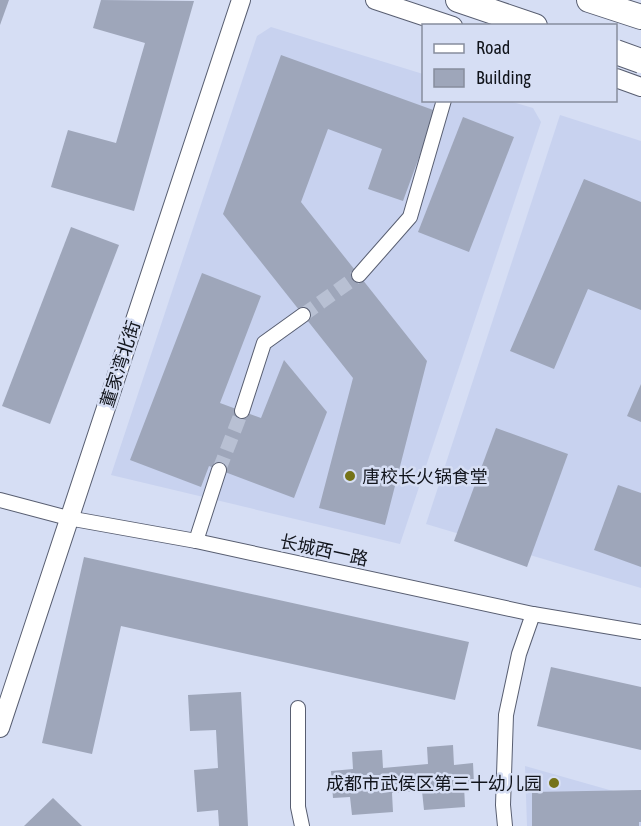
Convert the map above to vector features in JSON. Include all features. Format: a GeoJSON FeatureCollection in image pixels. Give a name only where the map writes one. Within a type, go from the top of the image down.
{"type":"FeatureCollection","features":[{"type":"Feature","properties":{"kind":"highway"},"geometry":{"type":"LineString","coordinates":[[458,0],[529,24]]}},
{"type":"Feature","properties":{"kind":"highway"},"geometry":{"type":"LineString","coordinates":[[589,0],[641,17]]}},
{"type":"Feature","properties":{"kind":"highway"},"geometry":{"type":"LineString","coordinates":[[617,53],[641,61]]}},
{"type":"Feature","properties":{"kind":"street","name":"董家湾北街"},"geometry":{"type":"LineString","coordinates":[[0,728],[241,0]]}},
{"type":"Feature","properties":{"kind":"street"},"geometry":{"type":"LineString","coordinates":[[375,0],[447,24]]}},
{"type":"Feature","properties":{"kind":"street"},"geometry":{"type":"LineString","coordinates":[[629,83],[641,55]]}},
{"type":"Feature","properties":{"kind":"street"},"geometry":{"type":"LineString","coordinates":[[359,275],[410,217],[443,102]]}},
{"type":"Feature","properties":{"kind":"street"},"geometry":{"type":"LineString","coordinates":[[242,411],[264,343],[303,315]]}},
{"type":"Feature","properties":{"kind":"street"},"geometry":{"type":"LineString","coordinates":[[196,541],[219,470]]}},
{"type":"Feature","properties":{"kind":"street","name":"长城西一路"},"geometry":{"type":"LineString","coordinates":[[0,500],[68,518],[196,541],[533,614],[641,632]]}},
{"type":"Feature","properties":{"kind":"street"},"geometry":{"type":"LineString","coordinates":[[505,826],[503,805],[506,715],[519,654],[533,614]]}},
{"type":"Feature","properties":{"kind":"street"},"geometry":{"type":"LineString","coordinates":[[298,708],[298,807],[302,826]]}},
{"type":"Feature","properties":{"kind":"shaded area"},"geometry":{"type":"Polygon","coordinates":[[[271,27],[422,74],[422,102],[512,102],[533,108],[541,122],[400,544],[111,475],[257,36],[271,27]]]}},
{"type":"Feature","properties":{"kind":"shaded area"},"geometry":{"type":"Polygon","coordinates":[[[560,115],[641,141],[641,588],[426,524],[560,115]]]}},
{"type":"Feature","properties":{"kind":"shaded area","name":"成都市武侯区第三十幼儿园"},"geometry":{"type":"Polygon","coordinates":[[[525,766],[641,799],[641,826],[527,826],[525,766]]]}},
{"type":"Feature","properties":{"kind":"building"},"geometry":{"type":"Polygon","coordinates":[[[0,0],[9,0],[0,25],[0,0]]]}},
{"type":"Feature","properties":{"kind":"building"},"geometry":{"type":"Polygon","coordinates":[[[101,0],[194,1],[134,211],[51,187],[68,130],[116,143],[145,43],[93,28],[101,0]]]}},
{"type":"Feature","properties":{"kind":"building"},"geometry":{"type":"Polygon","coordinates":[[[281,55],[436,111],[403,201],[368,189],[382,149],[328,129],[301,202],[427,361],[385,525],[319,508],[353,378],[223,214],[281,55]]]}},
{"type":"Feature","properties":{"kind":"building"},"geometry":{"type":"Polygon","coordinates":[[[463,117],[514,137],[469,252],[418,232],[463,117]]]}},
{"type":"Feature","properties":{"kind":"building"},"geometry":{"type":"Polygon","coordinates":[[[584,179],[641,202],[641,310],[588,289],[554,369],[510,351],[584,179]]]}},
{"type":"Feature","properties":{"kind":"building"},"geometry":{"type":"Polygon","coordinates":[[[71,227],[119,245],[50,424],[2,406],[71,227]]]}},
{"type":"Feature","properties":{"kind":"building"},"geometry":{"type":"Polygon","coordinates":[[[202,273],[261,296],[220,403],[261,418],[284,360],[327,412],[294,498],[209,466],[201,487],[130,460],[202,273]]]}},
{"type":"Feature","properties":{"kind":"building"},"geometry":{"type":"Polygon","coordinates":[[[641,384],[641,422],[627,416],[641,384]]]}},
{"type":"Feature","properties":{"kind":"building"},"geometry":{"type":"Polygon","coordinates":[[[496,428],[568,454],[527,567],[454,541],[496,428]]]}},
{"type":"Feature","properties":{"kind":"building"},"geometry":{"type":"Polygon","coordinates":[[[618,485],[641,493],[641,567],[594,550],[618,485]]]}},
{"type":"Feature","properties":{"kind":"building"},"geometry":{"type":"Polygon","coordinates":[[[84,557],[469,642],[455,700],[121,626],[92,754],[42,743],[84,557]]]}},
{"type":"Feature","properties":{"kind":"building"},"geometry":{"type":"Polygon","coordinates":[[[551,667],[641,687],[641,750],[537,726],[551,667]]]}},
{"type":"Feature","properties":{"kind":"building"},"geometry":{"type":"Polygon","coordinates":[[[241,692],[248,826],[219,826],[218,810],[197,812],[194,770],[218,768],[216,730],[190,731],[188,695],[241,692]]]}},
{"type":"Feature","properties":{"kind":"building"},"geometry":{"type":"Polygon","coordinates":[[[453,745],[454,765],[473,763],[474,784],[464,785],[465,807],[424,810],[422,791],[392,793],[393,812],[352,815],[350,797],[333,798],[331,771],[353,769],[352,752],[382,750],[383,768],[428,764],[427,747],[453,745]]]}},
{"type":"Feature","properties":{"kind":"building","name":"成都市武侯区第三十幼儿园"},"geometry":{"type":"Polygon","coordinates":[[[641,790],[639,826],[532,826],[532,792],[641,790]]]}},
{"type":"Feature","properties":{"kind":"building"},"geometry":{"type":"Polygon","coordinates":[[[53,798],[82,826],[24,826],[53,798]]]}},
{"type":"Feature","properties":{"kind":"tunnel"},"geometry":{"type":"LineString","coordinates":[[303,315],[359,275]]}},
{"type":"Feature","properties":{"kind":"tunnel"},"geometry":{"type":"LineString","coordinates":[[219,470],[242,411]]}},
{"type":"Feature","properties":{"kind":"place","name":"唐校长火锅食堂"},"geometry":{"type":"Point","coordinates":[350,476]}},
{"type":"Feature","properties":{"kind":"place","name":"成都市武侯区第三十幼儿园"},"geometry":{"type":"Point","coordinates":[554,783]}}]}
